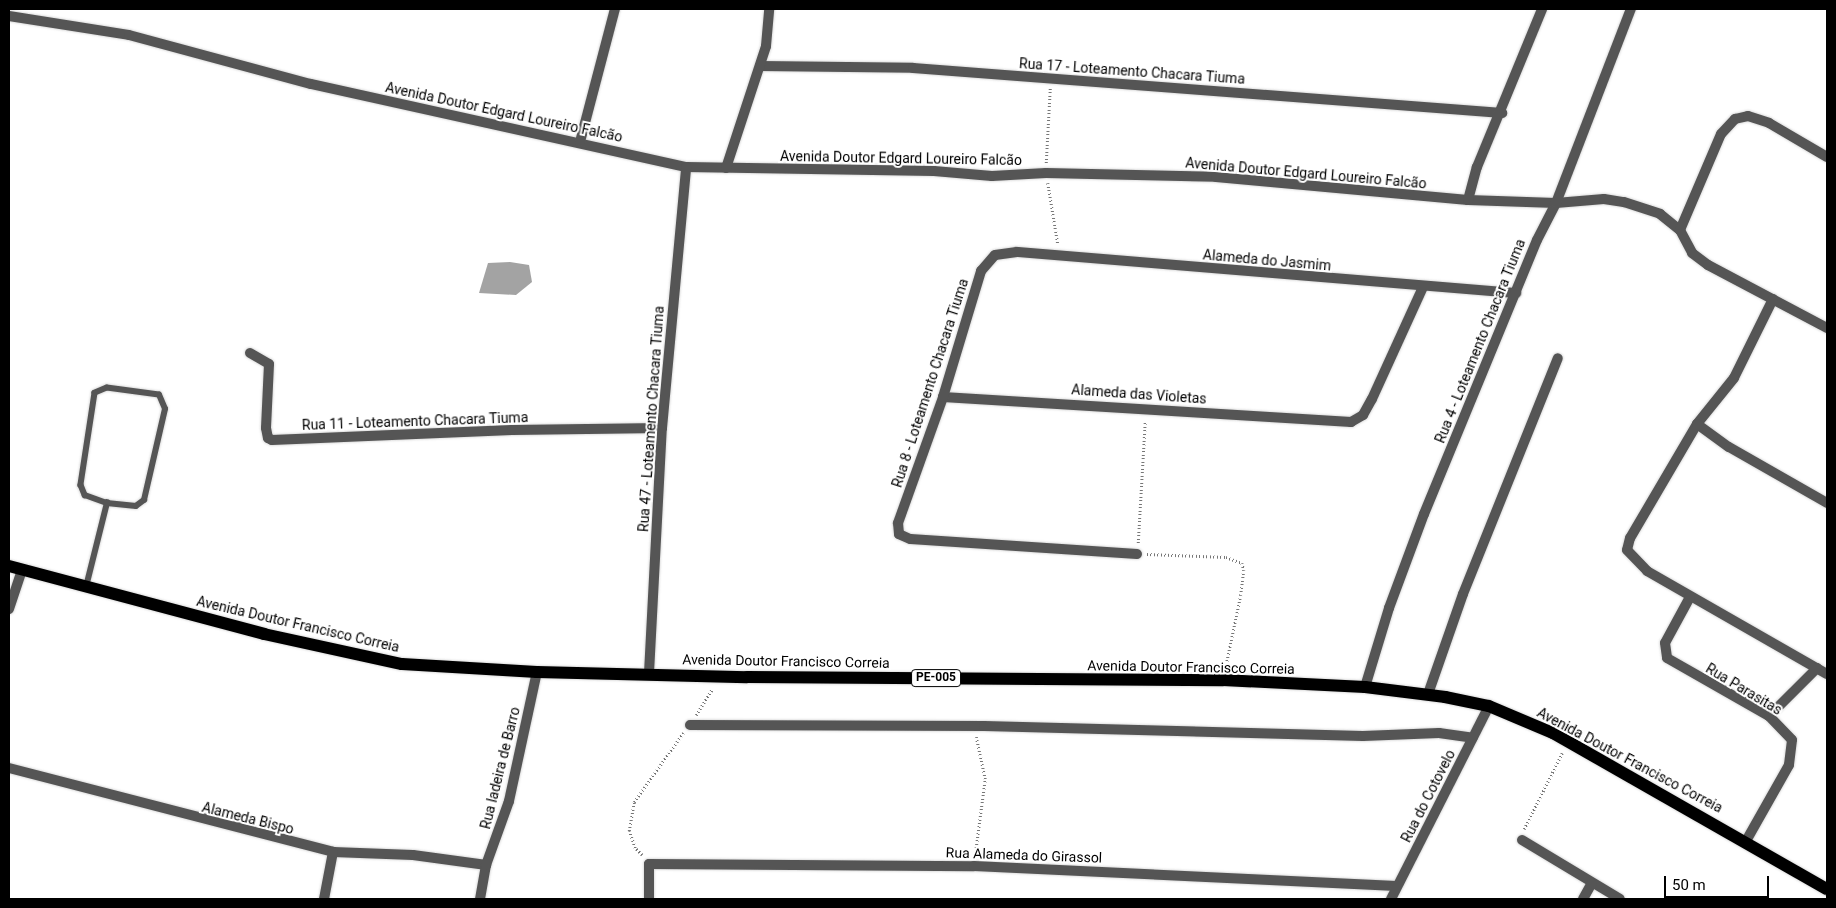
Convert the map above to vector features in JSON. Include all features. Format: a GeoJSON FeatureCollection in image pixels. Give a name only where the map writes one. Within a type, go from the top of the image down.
{"type":"FeatureCollection","features":[{"type":"Feature","properties":{"kind":"main road","name":"Avenida Doutor Francisco Correia"},"geometry":{"type":"LineString","coordinates":[[9,566],[355,655],[402,664],[537,672],[1223,680],[1365,687],[1428,694],[1489,706],[1568,741],[1827,889]]}},
{"type":"Feature","properties":{"kind":"street"},"geometry":{"type":"LineString","coordinates":[[580,142],[615,9]]}},
{"type":"Feature","properties":{"kind":"street"},"geometry":{"type":"LineString","coordinates":[[726,168],[760,66],[769,31],[769,9]]}},
{"type":"Feature","properties":{"kind":"street"},"geometry":{"type":"LineString","coordinates":[[1468,200],[1477,167],[1502,112],[1542,9]]}},
{"type":"Feature","properties":{"kind":"street","name":"Rua 4 - Loteamento Chacara Tiuma"},"geometry":{"type":"LineString","coordinates":[[1365,687],[1389,608],[1424,514],[1537,240],[1556,203],[1631,9]]}},
{"type":"Feature","properties":{"kind":"street","name":"Avenida Doutor Edgard Loureiro Falcão"},"geometry":{"type":"LineString","coordinates":[[9,16],[129,35],[311,84],[580,142],[686,167],[934,171],[992,176],[1046,173],[1216,177],[1468,200],[1556,203],[1604,199],[1624,202],[1660,214],[1680,230],[1692,253],[1708,265],[1827,328]]}},
{"type":"Feature","properties":{"kind":"street","name":"Rua 17 - Loteamento Chacara Tiuma"},"geometry":{"type":"LineString","coordinates":[[760,66],[913,68],[1502,112]]}},
{"type":"Feature","properties":{"kind":"street"},"geometry":{"type":"LineString","coordinates":[[1680,230],[1721,134],[1735,119],[1748,116],[1769,123],[1827,157]]}},
{"type":"Feature","properties":{"kind":"street","name":"Rua 47 - Loteamento Chacara Tiuma"},"geometry":{"type":"LineString","coordinates":[[649,673],[662,428],[686,167]]}},
{"type":"Feature","properties":{"kind":"street","name":"Alameda do Jasmim"},"geometry":{"type":"LineString","coordinates":[[1017,252],[1516,293]]}},
{"type":"Feature","properties":{"kind":"street","name":"Rua 8 - Loteamento Chacara Tiuma"},"geometry":{"type":"LineString","coordinates":[[1017,252],[996,255],[981,271],[943,397],[898,523],[899,534],[910,539],[1137,554]]}},
{"type":"Feature","properties":{"kind":"street","name":"Alameda das Violetas"},"geometry":{"type":"LineString","coordinates":[[943,397],[1146,407],[1351,422],[1363,415],[1423,286]]}},
{"type":"Feature","properties":{"kind":"street"},"geometry":{"type":"LineString","coordinates":[[1773,299],[1734,378],[1697,424],[1627,546],[1628,555],[1647,571],[1690,597],[1827,674]]}},
{"type":"Feature","properties":{"kind":"street","name":"Rua 11 - Loteamento Chacara Tiuma"},"geometry":{"type":"LineString","coordinates":[[250,353],[269,364],[266,428],[268,438],[272,440],[512,430],[662,428]]}},
{"type":"Feature","properties":{"kind":"street"},"geometry":{"type":"LineString","coordinates":[[1428,694],[1463,594],[1558,358]]}},
{"type":"Feature","properties":{"kind":"street"},"geometry":{"type":"LineString","coordinates":[[1697,424],[1730,447],[1827,502]]}},
{"type":"Feature","properties":{"kind":"street"},"geometry":{"type":"LineString","coordinates":[[9,609],[22,570]]}},
{"type":"Feature","properties":{"kind":"street","name":"Rua Parasitas"},"geometry":{"type":"LineString","coordinates":[[1690,597],[1665,643],[1667,658],[1769,716],[1788,732],[1793,748],[1789,765],[1746,841]]}},
{"type":"Feature","properties":{"kind":"street"},"geometry":{"type":"LineString","coordinates":[[1769,716],[1817,668]]}},
{"type":"Feature","properties":{"kind":"street","name":"Rua ladeira de Barro"},"geometry":{"type":"LineString","coordinates":[[480,899],[486,865],[509,801],[537,672]]}},
{"type":"Feature","properties":{"kind":"street","name":"Rua do Cotovelo"},"geometry":{"type":"LineString","coordinates":[[1391,899],[1489,706]]}},
{"type":"Feature","properties":{"kind":"street"},"geometry":{"type":"LineString","coordinates":[[690,725],[972,726],[1363,736],[1439,733],[1473,738]]}},
{"type":"Feature","properties":{"kind":"street","name":"Alameda Bispo"},"geometry":{"type":"LineString","coordinates":[[9,768],[332,852],[413,855],[486,865]]}},
{"type":"Feature","properties":{"kind":"street"},"geometry":{"type":"LineString","coordinates":[[1522,840],[1620,899]]}},
{"type":"Feature","properties":{"kind":"street"},"geometry":{"type":"LineString","coordinates":[[324,899],[332,852]]}},
{"type":"Feature","properties":{"kind":"street"},"geometry":{"type":"LineString","coordinates":[[649,864],[649,899]]}},
{"type":"Feature","properties":{"kind":"street","name":"Rua Alameda do Girassol"},"geometry":{"type":"LineString","coordinates":[[649,864],[974,866],[1398,886]]}},
{"type":"Feature","properties":{"kind":"street"},"geometry":{"type":"LineString","coordinates":[[1583,899],[1592,883]]}},
{"type":"Feature","properties":{"kind":"lane"},"geometry":{"type":"LineString","coordinates":[[106,388],[159,395],[165,409],[144,500],[136,506],[107,503],[85,495],[81,485],[95,393],[106,388]]}},
{"type":"Feature","properties":{"kind":"lane"},"geometry":{"type":"LineString","coordinates":[[86,587],[107,503]]}},
{"type":"Feature","properties":{"kind":"path"},"geometry":{"type":"LineString","coordinates":[[1146,407],[1137,554],[1226,557],[1242,563],[1244,570],[1242,595],[1223,680]]}},
{"type":"Feature","properties":{"kind":"path"},"geometry":{"type":"LineString","coordinates":[[649,864],[635,848],[629,831],[634,802],[658,766],[690,725],[718,675]]}},
{"type":"Feature","properties":{"kind":"path"},"geometry":{"type":"LineString","coordinates":[[972,726],[980,746],[985,779],[974,866]]}},
{"type":"Feature","properties":{"kind":"path"},"geometry":{"type":"LineString","coordinates":[[1522,840],[1536,800],[1568,741]]}},
{"type":"Feature","properties":{"kind":"shaded area"},"geometry":{"type":"Polygon","coordinates":[[[510,262],[529,265],[532,282],[516,295],[479,293],[488,263],[510,262]]]}}]}
